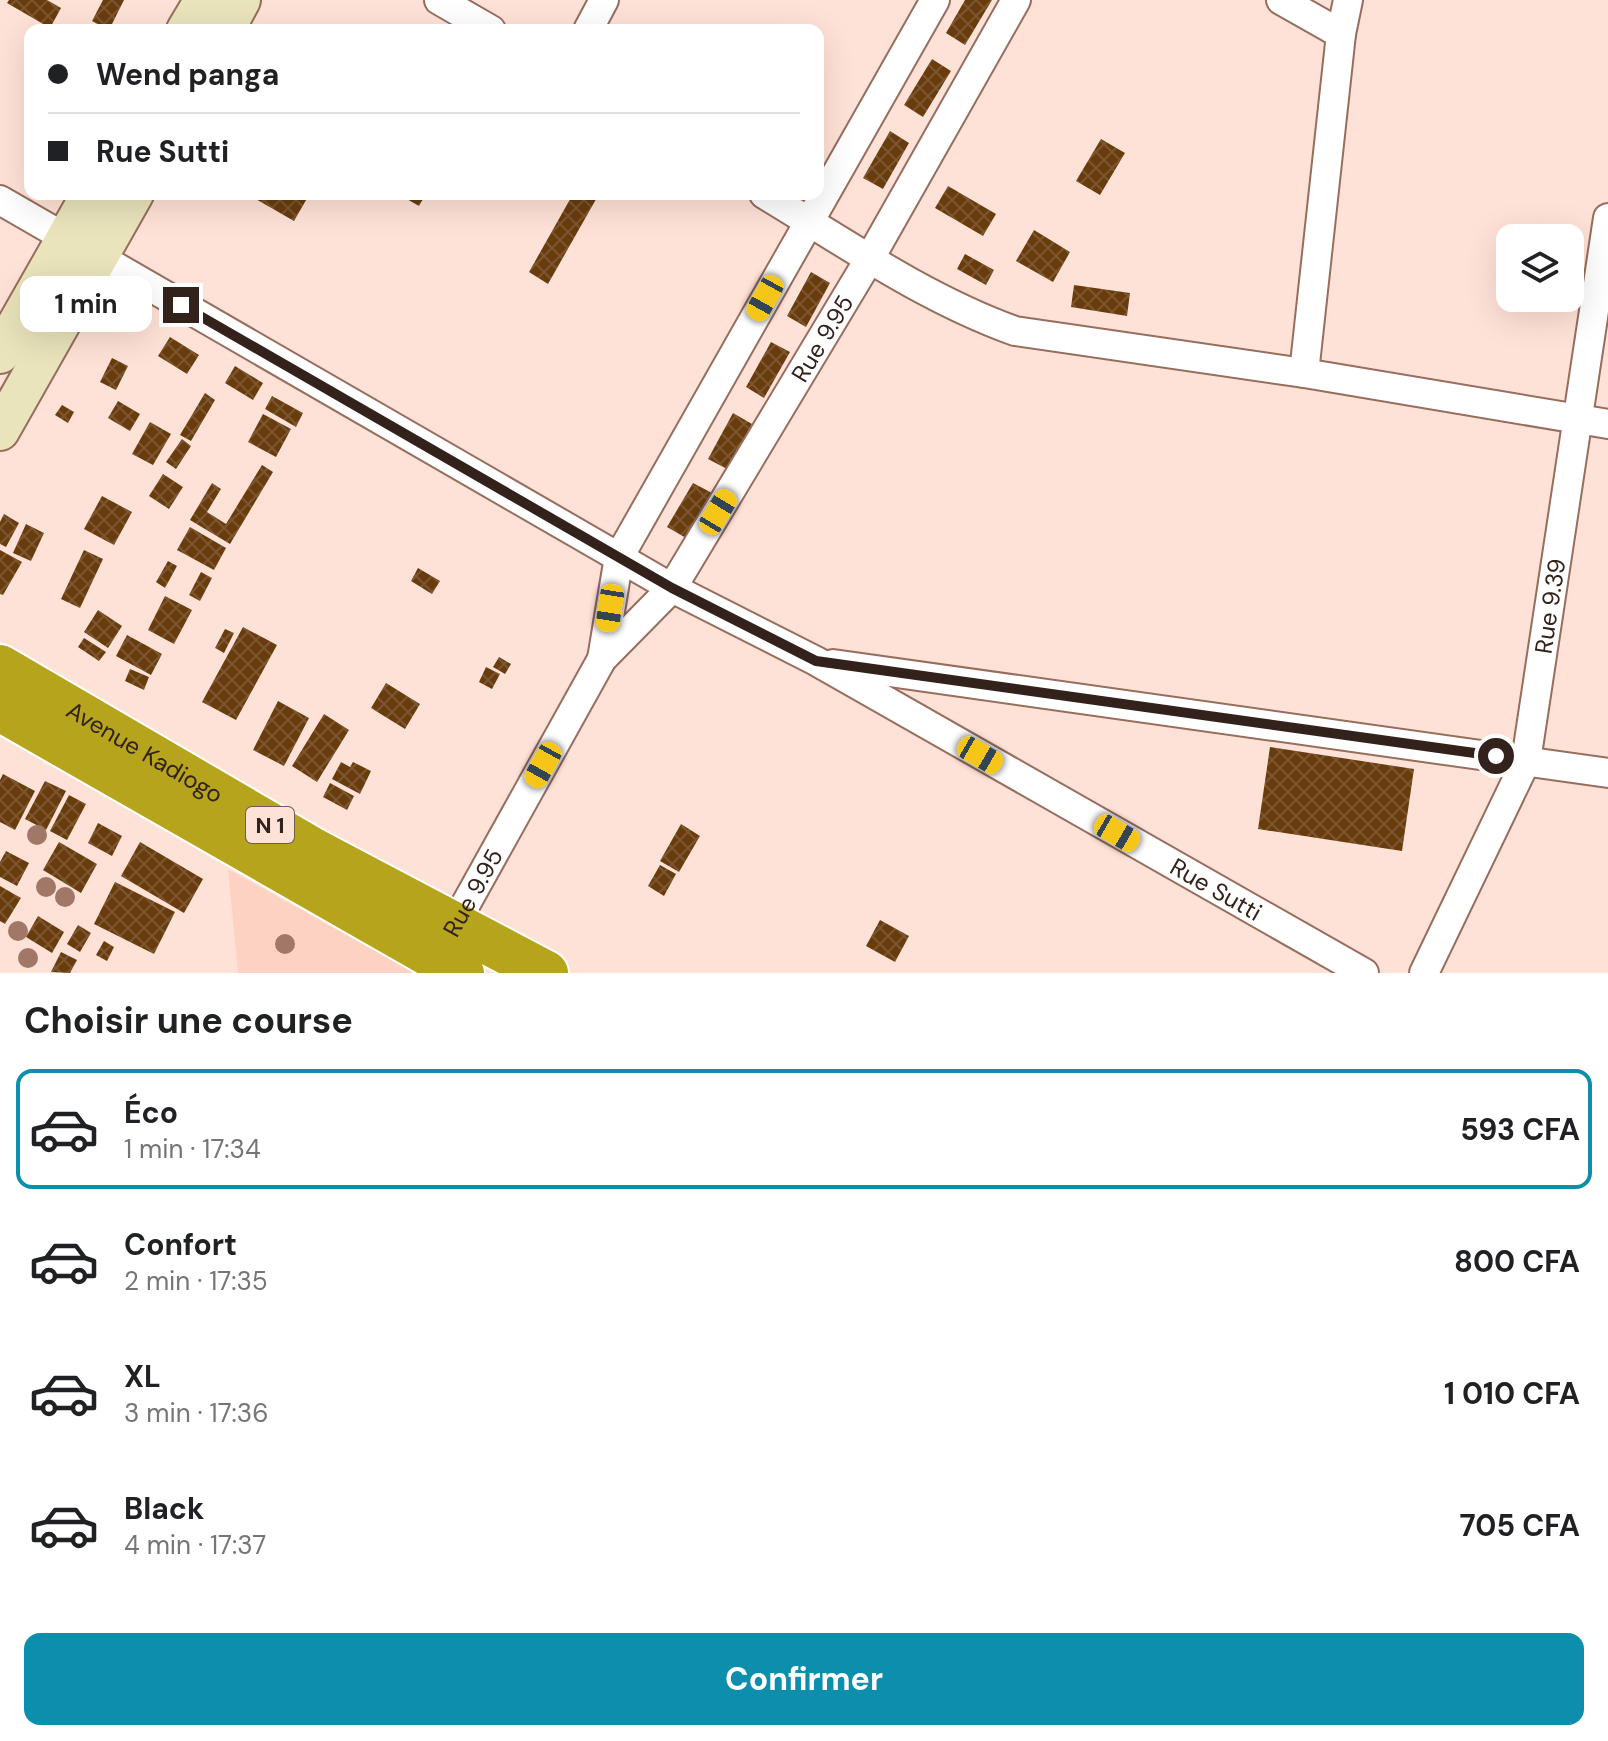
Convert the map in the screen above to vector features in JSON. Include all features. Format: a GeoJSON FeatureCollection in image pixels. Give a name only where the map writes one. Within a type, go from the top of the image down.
{"type":"FeatureCollection","features":[{"type":"Feature","properties":{"kind":"highway","name":"Avenue Kadiogo"},"geometry":{"type":"LineString","coordinates":[[0,667],[315,851],[451,951]]}},
{"type":"Feature","properties":{"kind":"highway","name":"Avenue Kadiogo"},"geometry":{"type":"LineString","coordinates":[[0,709],[451,951],[546,973]]}},
{"type":"Feature","properties":{"kind":"street"},"geometry":{"type":"LineString","coordinates":[[190,24],[204,0]]}},
{"type":"Feature","properties":{"kind":"street"},"geometry":{"type":"LineString","coordinates":[[228,24],[241,0]]}},
{"type":"Feature","properties":{"kind":"street"},"geometry":{"type":"LineString","coordinates":[[439,0],[481,24]]}},
{"type":"Feature","properties":{"kind":"street"},"geometry":{"type":"LineString","coordinates":[[591,24],[604,0]]}},
{"type":"Feature","properties":{"kind":"street","name":"Rue 9.95"},"geometry":{"type":"LineString","coordinates":[[824,195],[935,0]]}},
{"type":"Feature","properties":{"kind":"street","name":"Rue 9.95"},"geometry":{"type":"LineString","coordinates":[[451,951],[602,659],[672,588],[870,258],[1016,0]]}},
{"type":"Feature","properties":{"kind":"street"},"geometry":{"type":"LineString","coordinates":[[1281,0],[1341,34]]}},
{"type":"Feature","properties":{"kind":"street"},"geometry":{"type":"LineString","coordinates":[[1304,373],[1341,34],[1348,0]]}},
{"type":"Feature","properties":{"kind":"street","name":"Rue Sutti"},"geometry":{"type":"LineString","coordinates":[[0,200],[672,588],[816,661],[1364,973]]}},
{"type":"Feature","properties":{"kind":"street"},"geometry":{"type":"LineString","coordinates":[[0,354],[88,200]]}},
{"type":"Feature","properties":{"kind":"street"},"geometry":{"type":"LineString","coordinates":[[0,431],[131,200]]}},
{"type":"Feature","properties":{"kind":"street"},"geometry":{"type":"LineString","coordinates":[[774,200],[976,317],[1015,331],[1304,373],[1608,424]]}},
{"type":"Feature","properties":{"kind":"street","name":"Rue 9.95"},"geometry":{"type":"LineString","coordinates":[[602,659],[619,557],[821,200]]}},
{"type":"Feature","properties":{"kind":"street","name":"Rue 9.39"},"geometry":{"type":"LineString","coordinates":[[1424,973],[1526,761],[1608,218]]}},
{"type":"Feature","properties":{"kind":"street"},"geometry":{"type":"LineString","coordinates":[[816,661],[1608,773]]}},
{"type":"Feature","properties":{"kind":"shaded area"},"geometry":{"type":"Polygon","coordinates":[[[228,869],[415,973],[238,973],[228,869]]]}},
{"type":"Feature","properties":{"kind":"building"},"geometry":{"type":"Polygon","coordinates":[[[9,0],[47,0],[61,8],[52,24],[43,24],[7,3],[9,0]]]}},
{"type":"Feature","properties":{"kind":"building"},"geometry":{"type":"Polygon","coordinates":[[[103,0],[124,0],[112,24],[92,21],[103,0]]]}},
{"type":"Feature","properties":{"kind":"building"},"geometry":{"type":"Polygon","coordinates":[[[965,0],[992,0],[965,45],[946,33],[965,0]]]}},
{"type":"Feature","properties":{"kind":"building"},"geometry":{"type":"Polygon","coordinates":[[[932,59],[951,71],[923,117],[904,105],[932,59]]]}},
{"type":"Feature","properties":{"kind":"building"},"geometry":{"type":"Polygon","coordinates":[[[890,131],[909,143],[883,189],[863,178],[890,131]]]}},
{"type":"Feature","properties":{"kind":"building"},"geometry":{"type":"Polygon","coordinates":[[[1101,139],[1125,153],[1100,195],[1076,181],[1101,139]]]}},
{"type":"Feature","properties":{"kind":"building"},"geometry":{"type":"Polygon","coordinates":[[[948,186],[996,214],[983,236],[935,208],[948,186]]]}},
{"type":"Feature","properties":{"kind":"building"},"geometry":{"type":"Polygon","coordinates":[[[257,200],[306,200],[294,221],[257,200]]]}},
{"type":"Feature","properties":{"kind":"building"},"geometry":{"type":"Polygon","coordinates":[[[408,200],[422,200],[419,206],[408,200]]]}},
{"type":"Feature","properties":{"kind":"building"},"geometry":{"type":"Polygon","coordinates":[[[570,200],[596,200],[548,284],[529,272],[570,200]]]}},
{"type":"Feature","properties":{"kind":"building"},"geometry":{"type":"Polygon","coordinates":[[[1034,230],[1070,252],[1053,282],[1016,261],[1034,230]]]}},
{"type":"Feature","properties":{"kind":"building"},"geometry":{"type":"Polygon","coordinates":[[[965,254],[994,270],[986,285],[957,269],[965,254]]]}},
{"type":"Feature","properties":{"kind":"building"},"geometry":{"type":"Polygon","coordinates":[[[811,272],[830,283],[806,327],[787,316],[811,272]]]}},
{"type":"Feature","properties":{"kind":"building"},"geometry":{"type":"Polygon","coordinates":[[[1074,285],[1130,293],[1127,316],[1071,307],[1074,285]]]}},
{"type":"Feature","properties":{"kind":"building"},"geometry":{"type":"Polygon","coordinates":[[[170,337],[199,355],[187,374],[158,356],[170,337]]]}},
{"type":"Feature","properties":{"kind":"building"},"geometry":{"type":"Polygon","coordinates":[[[771,342],[790,352],[764,398],[746,387],[771,342]]]}},
{"type":"Feature","properties":{"kind":"building"},"geometry":{"type":"Polygon","coordinates":[[[112,358],[128,366],[116,390],[100,382],[112,358]]]}},
{"type":"Feature","properties":{"kind":"building"},"geometry":{"type":"Polygon","coordinates":[[[235,366],[263,383],[253,400],[225,383],[235,366]]]}},
{"type":"Feature","properties":{"kind":"building"},"geometry":{"type":"Polygon","coordinates":[[[205,393],[215,400],[191,441],[180,435],[205,393]]]}},
{"type":"Feature","properties":{"kind":"building"},"geometry":{"type":"Polygon","coordinates":[[[272,396],[303,413],[296,427],[265,409],[272,396]]]}},
{"type":"Feature","properties":{"kind":"building"},"geometry":{"type":"Polygon","coordinates":[[[118,401],[140,414],[130,431],[108,418],[118,401]]]}},
{"type":"Feature","properties":{"kind":"building"},"geometry":{"type":"Polygon","coordinates":[[[62,405],[74,412],[68,423],[55,415],[62,405]]]}},
{"type":"Feature","properties":{"kind":"building"},"geometry":{"type":"Polygon","coordinates":[[[733,413],[752,424],[727,469],[708,459],[733,413]]]}},
{"type":"Feature","properties":{"kind":"building"},"geometry":{"type":"Polygon","coordinates":[[[263,414],[291,429],[276,457],[248,442],[263,414]]]}},
{"type":"Feature","properties":{"kind":"building"},"geometry":{"type":"Polygon","coordinates":[[[150,422],[171,434],[153,465],[132,454],[150,422]]]}},
{"type":"Feature","properties":{"kind":"building"},"geometry":{"type":"Polygon","coordinates":[[[182,439],[191,446],[176,469],[166,462],[182,439]]]}},
{"type":"Feature","properties":{"kind":"building"},"geometry":{"type":"Polygon","coordinates":[[[262,465],[273,472],[230,544],[190,520],[212,483],[221,489],[207,512],[226,524],[262,465]]]}},
{"type":"Feature","properties":{"kind":"building"},"geometry":{"type":"Polygon","coordinates":[[[163,474],[183,487],[169,509],[149,496],[163,474]]]}},
{"type":"Feature","properties":{"kind":"building"},"geometry":{"type":"Polygon","coordinates":[[[693,483],[712,493],[686,538],[667,527],[693,483]]]}},
{"type":"Feature","properties":{"kind":"building"},"geometry":{"type":"Polygon","coordinates":[[[102,496],[132,512],[114,545],[84,529],[102,496]]]}},
{"type":"Feature","properties":{"kind":"building"},"geometry":{"type":"Polygon","coordinates":[[[4,514],[19,523],[6,547],[0,544],[0,522],[4,514]]]}},
{"type":"Feature","properties":{"kind":"building"},"geometry":{"type":"Polygon","coordinates":[[[26,524],[44,533],[31,561],[13,553],[26,524]]]}},
{"type":"Feature","properties":{"kind":"building"},"geometry":{"type":"Polygon","coordinates":[[[190,527],[226,548],[214,570],[177,550],[190,527]]]}},
{"type":"Feature","properties":{"kind":"building"},"geometry":{"type":"Polygon","coordinates":[[[0,550],[22,562],[3,595],[0,594],[0,550]]]}},
{"type":"Feature","properties":{"kind":"building"},"geometry":{"type":"Polygon","coordinates":[[[84,550],[103,559],[80,608],[61,599],[84,550]]]}},
{"type":"Feature","properties":{"kind":"building"},"geometry":{"type":"Polygon","coordinates":[[[168,561],[177,566],[165,588],[156,582],[168,561]]]}},
{"type":"Feature","properties":{"kind":"building"},"geometry":{"type":"Polygon","coordinates":[[[418,568],[440,581],[432,594],[411,581],[418,568]]]}},
{"type":"Feature","properties":{"kind":"building"},"geometry":{"type":"Polygon","coordinates":[[[201,572],[212,578],[200,601],[189,595],[201,572]]]}},
{"type":"Feature","properties":{"kind":"building"},"geometry":{"type":"Polygon","coordinates":[[[165,596],[192,610],[174,644],[148,630],[165,596]]]}},
{"type":"Feature","properties":{"kind":"building"},"geometry":{"type":"Polygon","coordinates":[[[98,610],[122,626],[108,648],[84,632],[98,610]]]}},
{"type":"Feature","properties":{"kind":"building"},"geometry":{"type":"Polygon","coordinates":[[[243,627],[277,645],[236,720],[202,702],[243,627]]]}},
{"type":"Feature","properties":{"kind":"building"},"geometry":{"type":"Polygon","coordinates":[[[225,629],[234,633],[224,653],[215,648],[225,629]]]}},
{"type":"Feature","properties":{"kind":"building"},"geometry":{"type":"Polygon","coordinates":[[[127,635],[162,654],[151,675],[116,656],[127,635]]]}},
{"type":"Feature","properties":{"kind":"building"},"geometry":{"type":"Polygon","coordinates":[[[84,638],[106,652],[99,661],[78,647],[84,638]]]}},
{"type":"Feature","properties":{"kind":"building"},"geometry":{"type":"Polygon","coordinates":[[[499,657],[511,664],[505,674],[493,667],[499,657]]]}},
{"type":"Feature","properties":{"kind":"building"},"geometry":{"type":"Polygon","coordinates":[[[486,667],[500,674],[492,689],[479,682],[486,667]]]}},
{"type":"Feature","properties":{"kind":"building"},"geometry":{"type":"Polygon","coordinates":[[[130,669],[149,677],[144,690],[125,681],[130,669]]]}},
{"type":"Feature","properties":{"kind":"building"},"geometry":{"type":"Polygon","coordinates":[[[386,683],[420,704],[405,729],[371,708],[386,683]]]}},
{"type":"Feature","properties":{"kind":"building"},"geometry":{"type":"Polygon","coordinates":[[[278,701],[309,718],[284,766],[253,750],[278,701]]]}},
{"type":"Feature","properties":{"kind":"building"},"geometry":{"type":"Polygon","coordinates":[[[324,714],[349,730],[317,782],[292,766],[324,714]]]}},
{"type":"Feature","properties":{"kind":"building"},"geometry":{"type":"Polygon","coordinates":[[[1270,747],[1414,769],[1402,851],[1258,829],[1270,747]]]}},
{"type":"Feature","properties":{"kind":"building"},"geometry":{"type":"Polygon","coordinates":[[[341,762],[350,767],[353,762],[371,771],[360,794],[332,779],[341,762]]]}},
{"type":"Feature","properties":{"kind":"building"},"geometry":{"type":"Polygon","coordinates":[[[3,774],[35,791],[15,830],[0,822],[0,780],[3,774]]]}},
{"type":"Feature","properties":{"kind":"building"},"geometry":{"type":"Polygon","coordinates":[[[45,781],[66,791],[46,830],[25,819],[45,781]]]}},
{"type":"Feature","properties":{"kind":"building"},"geometry":{"type":"Polygon","coordinates":[[[330,783],[354,796],[347,810],[323,797],[330,783]]]}},
{"type":"Feature","properties":{"kind":"building"},"geometry":{"type":"Polygon","coordinates":[[[69,795],[86,804],[67,840],[50,831],[69,795]]]}},
{"type":"Feature","properties":{"kind":"building"},"geometry":{"type":"Polygon","coordinates":[[[98,823],[122,836],[112,856],[88,843],[98,823]]]}},
{"type":"Feature","properties":{"kind":"building"},"geometry":{"type":"Polygon","coordinates":[[[681,824],[700,836],[679,872],[660,861],[681,824]]]}},
{"type":"Feature","properties":{"kind":"building"},"geometry":{"type":"Polygon","coordinates":[[[59,842],[97,864],[81,893],[43,870],[59,842]]]}},
{"type":"Feature","properties":{"kind":"building"},"geometry":{"type":"Polygon","coordinates":[[[140,842],[203,879],[184,913],[121,876],[140,842]]]}},
{"type":"Feature","properties":{"kind":"building"},"geometry":{"type":"Polygon","coordinates":[[[6,851],[29,863],[17,886],[0,877],[0,862],[6,851]]]}},
{"type":"Feature","properties":{"kind":"building"},"geometry":{"type":"Polygon","coordinates":[[[660,865],[676,874],[664,896],[648,886],[660,865]]]}},
{"type":"Feature","properties":{"kind":"building"},"geometry":{"type":"Polygon","coordinates":[[[115,882],[175,912],[154,954],[94,924],[115,882]]]}},
{"type":"Feature","properties":{"kind":"building"},"geometry":{"type":"Polygon","coordinates":[[[0,886],[21,898],[5,924],[0,921],[0,886]]]}},
{"type":"Feature","properties":{"kind":"building"},"geometry":{"type":"Polygon","coordinates":[[[38,916],[64,932],[52,953],[26,937],[38,916]]]}},
{"type":"Feature","properties":{"kind":"building"},"geometry":{"type":"Polygon","coordinates":[[[880,920],[909,936],[895,962],[866,946],[880,920]]]}},
{"type":"Feature","properties":{"kind":"building"},"geometry":{"type":"Polygon","coordinates":[[[78,925],[91,933],[80,952],[67,944],[78,925]]]}},
{"type":"Feature","properties":{"kind":"building"},"geometry":{"type":"Polygon","coordinates":[[[104,941],[114,947],[107,961],[96,955],[104,941]]]}},
{"type":"Feature","properties":{"kind":"building"},"geometry":{"type":"Polygon","coordinates":[[[61,952],[77,960],[70,973],[51,972],[61,952]]]}},
{"type":"Feature","properties":{"kind":"route"},"geometry":{"type":"LineString","coordinates":[[181,305],[672,588],[816,661],[1496,756]]}}]}
